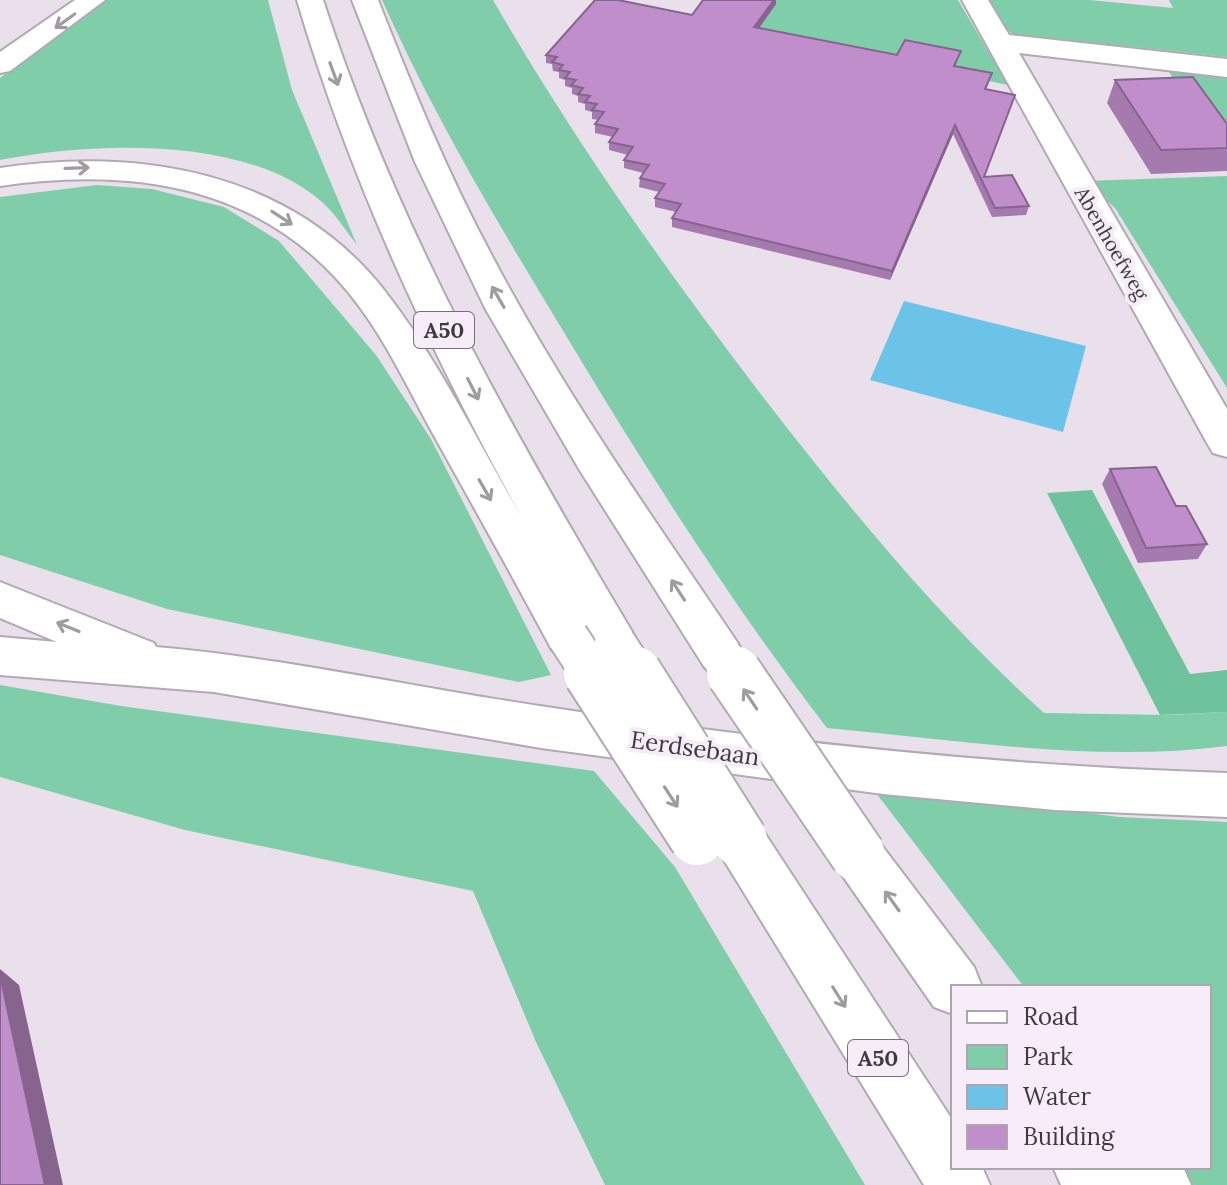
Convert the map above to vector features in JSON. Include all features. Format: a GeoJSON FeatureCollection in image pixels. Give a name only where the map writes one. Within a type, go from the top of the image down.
{"type":"FeatureCollection","features":[{"type":"Feature","properties":{"kind":"main road"},"geometry":{"type":"LineString","coordinates":[[0,65],[92,0]]}},
{"type":"Feature","properties":{"kind":"main road","name":"A50"},"geometry":{"type":"LineString","coordinates":[[310,0],[359,145],[416,275],[503,449],[615,643],[719,839]]}},
{"type":"Feature","properties":{"kind":"main road","name":"A50"},"geometry":{"type":"LineString","coordinates":[[365,0],[418,135],[476,257],[579,437],[721,655],[858,855],[940,967],[967,985]]}},
{"type":"Feature","properties":{"kind":"main road","name":"Abenhoefweg"},"geometry":{"type":"LineString","coordinates":[[975,0],[1227,443]]}},
{"type":"Feature","properties":{"kind":"main road"},"geometry":{"type":"LineString","coordinates":[[998,42],[1227,68]]}},
{"type":"Feature","properties":{"kind":"main road","name":"A50"},"geometry":{"type":"LineString","coordinates":[[0,177],[83,168],[137,169],[176,175],[247,197],[275,213],[339,261],[370,296],[410,358],[568,637],[719,839],[798,931],[959,1185]]}},
{"type":"Feature","properties":{"kind":"main road","name":"Eerdsebaan"},"geometry":{"type":"LineString","coordinates":[[0,599],[167,667]]}},
{"type":"Feature","properties":{"kind":"main road","name":"Eerdsebaan"},"geometry":{"type":"LineString","coordinates":[[0,656],[45,662],[167,667],[542,727],[840,768],[1098,793],[1227,795]]}},
{"type":"Feature","properties":{"kind":"main road"},"geometry":{"type":"LineString","coordinates":[[1147,1169],[1160,1185]]}},
{"type":"Feature","properties":{"kind":"green space"},"geometry":{"type":"Polygon","coordinates":[[[103,0],[268,0],[292,90],[357,245],[327,206],[290,180],[253,165],[211,155],[167,149],[122,148],[0,160],[0,78],[103,0]]]}},
{"type":"Feature","properties":{"kind":"green space"},"geometry":{"type":"Polygon","coordinates":[[[382,0],[493,0],[625,208],[770,406],[900,566],[1006,678],[1044,713],[1168,715],[1227,712],[1227,746],[1177,751],[1077,751],[827,728],[723,584],[596,385],[468,170],[382,0]]]}},
{"type":"Feature","properties":{"kind":"green space"},"geometry":{"type":"Polygon","coordinates":[[[762,0],[958,0],[1008,85],[744,30],[762,0]]]}},
{"type":"Feature","properties":{"kind":"green space"},"geometry":{"type":"Polygon","coordinates":[[[990,0],[1089,0],[1173,8],[1169,0],[1227,0],[1227,57],[1013,34],[1007,30],[990,0]]]}},
{"type":"Feature","properties":{"kind":"green space"},"geometry":{"type":"Polygon","coordinates":[[[1167,68],[1227,75],[1227,156],[1184,98],[1167,68]]]}},
{"type":"Feature","properties":{"kind":"green space"},"geometry":{"type":"Polygon","coordinates":[[[1227,176],[1227,388],[1115,208],[1086,181],[1227,176]]]}},
{"type":"Feature","properties":{"kind":"green space"},"geometry":{"type":"Polygon","coordinates":[[[97,185],[152,189],[224,207],[279,241],[376,355],[431,439],[551,675],[519,682],[167,609],[0,555],[0,197],[97,185]]]}},
{"type":"Feature","properties":{"kind":"green space"},"geometry":{"type":"Polygon","coordinates":[[[1092,490],[1190,674],[1227,670],[1227,712],[1160,715],[1047,493],[1092,490]]]}},
{"type":"Feature","properties":{"kind":"green space"},"geometry":{"type":"Polygon","coordinates":[[[0,685],[121,706],[594,771],[675,867],[865,1185],[605,1185],[536,1042],[473,891],[185,830],[0,777],[0,685]]]}},
{"type":"Feature","properties":{"kind":"green space"},"geometry":{"type":"Polygon","coordinates":[[[870,785],[1119,817],[1227,822],[1227,1185],[1181,1185],[1169,1169],[1211,1169],[1211,985],[1022,985],[870,785]]]}},
{"type":"Feature","properties":{"kind":"water"},"geometry":{"type":"Polygon","coordinates":[[[904,301],[1086,346],[1063,432],[870,380],[904,301]]]}},
{"type":"Feature","properties":{"kind":"building"},"geometry":{"type":"Polygon","coordinates":[[[595,0],[618,0],[692,15],[703,0],[774,0],[754,27],[897,55],[905,40],[961,51],[954,66],[992,73],[985,89],[1015,95],[984,177],[1012,175],[1029,206],[995,208],[955,125],[892,271],[672,218],[681,204],[655,198],[665,184],[640,178],[649,165],[624,160],[633,147],[609,142],[618,129],[595,124],[604,112],[592,110],[597,104],[585,102],[590,96],[578,94],[583,88],[571,85],[576,80],[565,78],[570,72],[559,70],[563,65],[552,62],[557,57],[546,55],[595,0]]]}},
{"type":"Feature","properties":{"kind":"building"},"geometry":{"type":"Polygon","coordinates":[[[1193,77],[1227,124],[1227,148],[1161,150],[1115,80],[1193,77]]]}},
{"type":"Feature","properties":{"kind":"building"},"geometry":{"type":"Polygon","coordinates":[[[1156,467],[1176,506],[1186,506],[1207,544],[1146,548],[1110,469],[1156,467]]]}},
{"type":"Feature","properties":{"kind":"building"},"geometry":{"type":"Polygon","coordinates":[[[0,975],[45,1185],[0,1185],[0,975]]]}}]}
